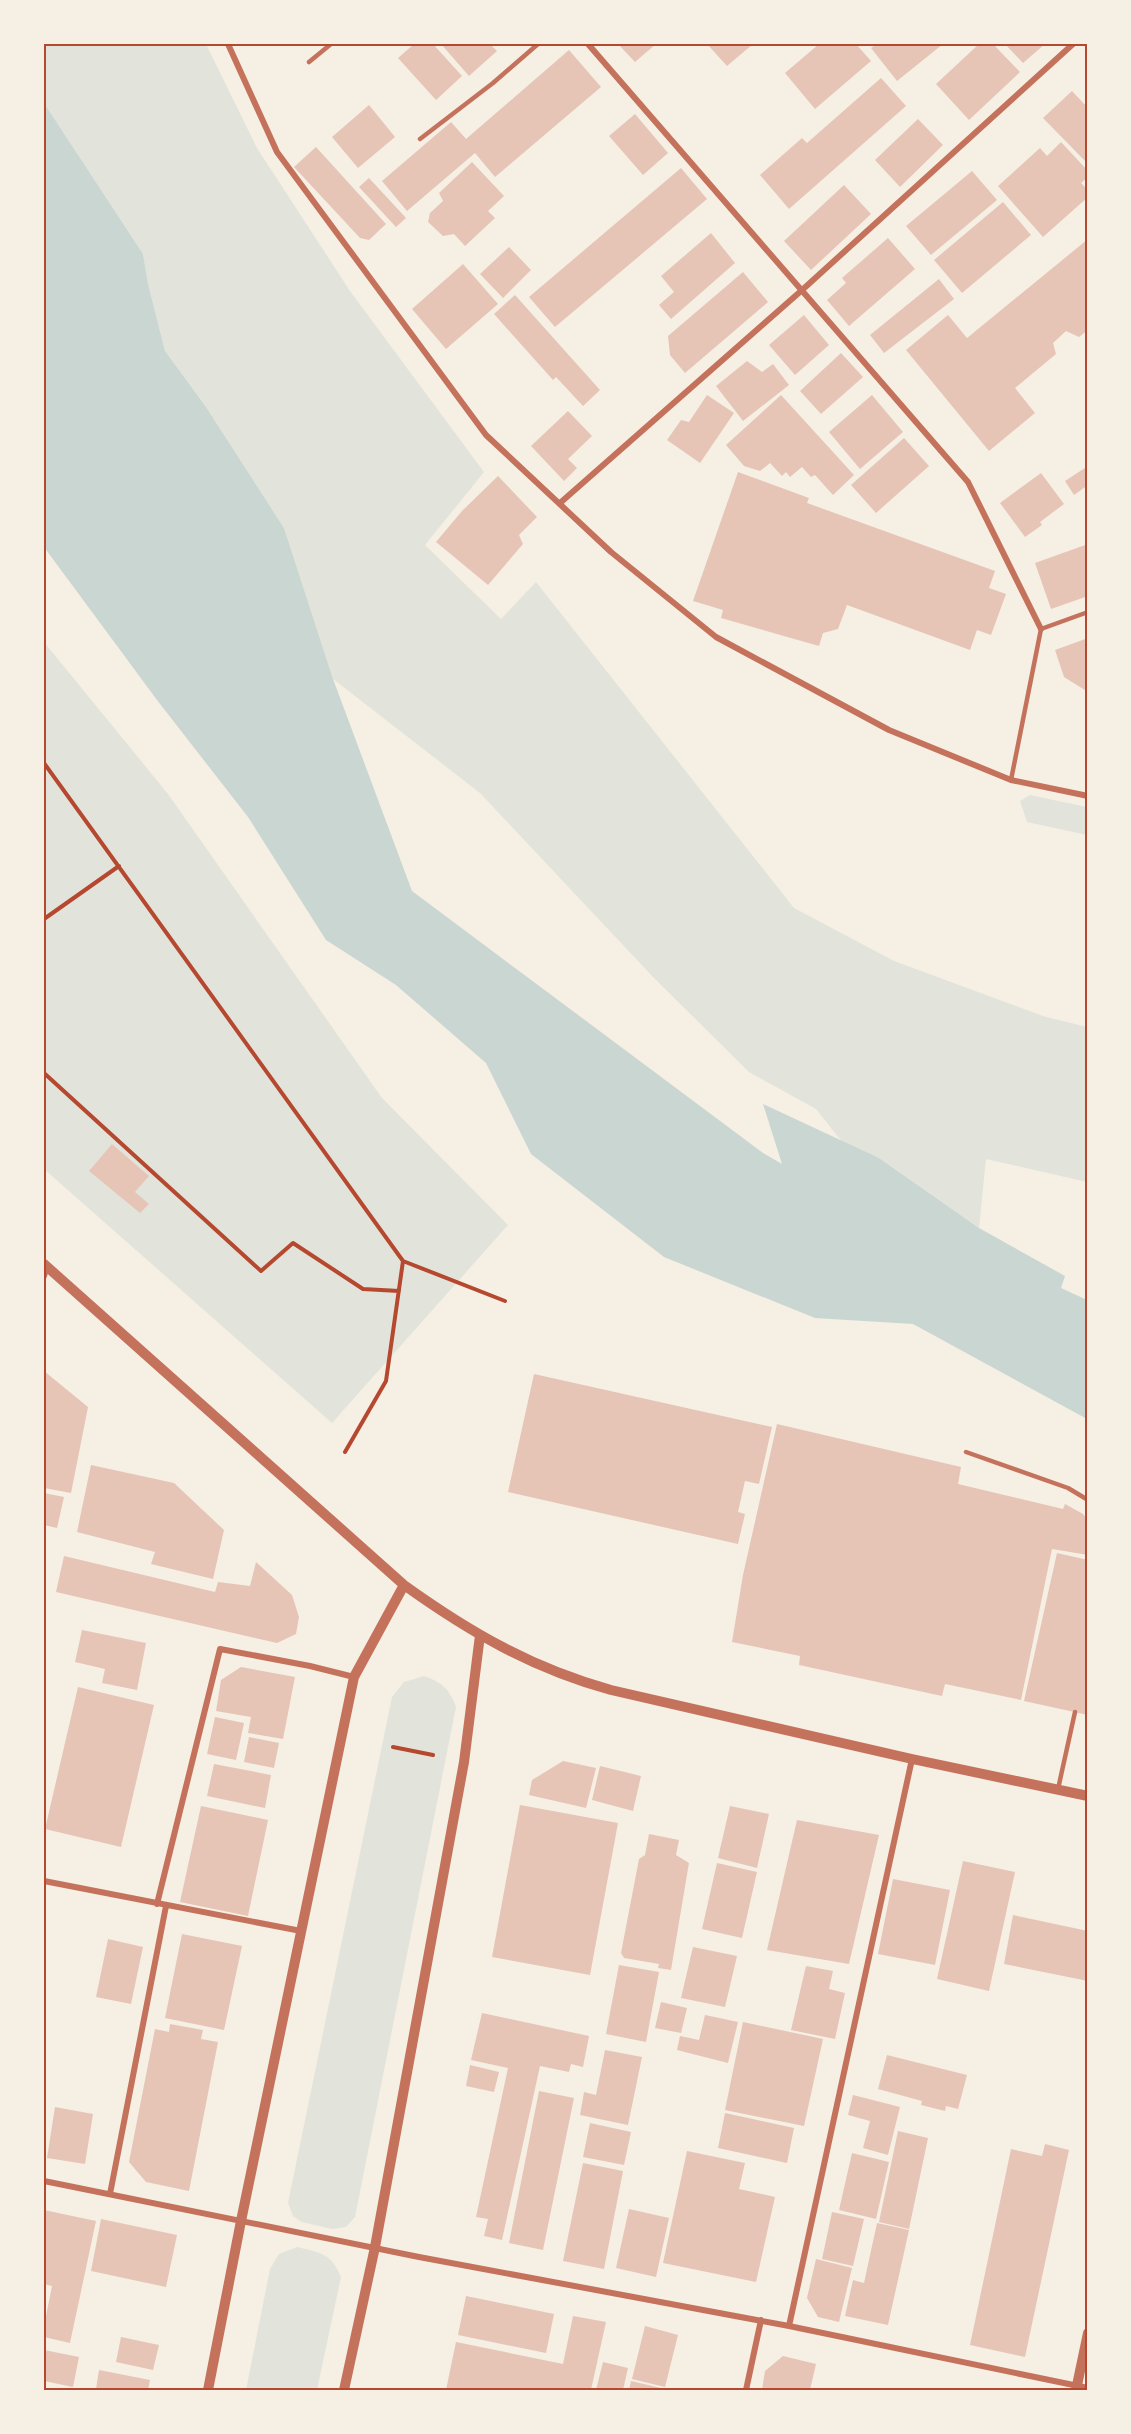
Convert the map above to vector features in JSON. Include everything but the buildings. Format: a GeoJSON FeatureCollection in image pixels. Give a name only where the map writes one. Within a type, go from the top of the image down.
{"type":"FeatureCollection","features":[{"type":"Feature","properties":{"kind":"street"},"geometry":{"type":"LineString","coordinates":[[228,44],[277,152],[486,435],[611,552],[716,637],[889,730],[1011,780],[1088,796]]}},
{"type":"Feature","properties":{"kind":"street"},"geometry":{"type":"LineString","coordinates":[[588,44],[968,482],[1041,629]]}},
{"type":"Feature","properties":{"kind":"street"},"geometry":{"type":"LineString","coordinates":[[560,503],[801,291],[1073,44]]}},
{"type":"Feature","properties":{"kind":"street"},"geometry":{"type":"LineString","coordinates":[[45,1269],[404,1585],[439,1610],[504,1650],[579,1681],[912,1759],[1088,1796]]}},
{"type":"Feature","properties":{"kind":"street"},"geometry":{"type":"LineString","coordinates":[[208,2391],[354,1677],[404,1585]]}},
{"type":"Feature","properties":{"kind":"street"},"geometry":{"type":"LineString","coordinates":[[344,2391],[375,2247],[464,1762],[480,1635]]}},
{"type":"Feature","properties":{"kind":"street"},"geometry":{"type":"LineString","coordinates":[[157,1904],[220,1649],[354,1677]]}},
{"type":"Feature","properties":{"kind":"street"},"geometry":{"type":"LineString","coordinates":[[789,2326],[912,1759]]}},
{"type":"Feature","properties":{"kind":"street"},"geometry":{"type":"LineString","coordinates":[[44,1881],[301,1931]]}},
{"type":"Feature","properties":{"kind":"street"},"geometry":{"type":"LineString","coordinates":[[110,2194],[166,1906]]}},
{"type":"Feature","properties":{"kind":"street"},"geometry":{"type":"LineString","coordinates":[[44,2181],[420,2257],[761,2320],[1080,2388],[1088,2333]]}},
{"type":"Feature","properties":{"kind":"street"},"geometry":{"type":"LineString","coordinates":[[746,2391],[761,2320]]}},
{"type":"Feature","properties":{"kind":"lane"},"geometry":{"type":"LineString","coordinates":[[309,62],[331,44]]}},
{"type":"Feature","properties":{"kind":"lane"},"geometry":{"type":"LineString","coordinates":[[420,139],[494,84],[538,44]]}},
{"type":"Feature","properties":{"kind":"lane"},"geometry":{"type":"LineString","coordinates":[[1011,780],[1041,629],[1088,612]]}},
{"type":"Feature","properties":{"kind":"lane"},"geometry":{"type":"LineString","coordinates":[[966,1452],[1068,1488],[1088,1500]]}},
{"type":"Feature","properties":{"kind":"lane"},"geometry":{"type":"LineString","coordinates":[[1058,1790],[1075,1712]]}},
{"type":"Feature","properties":{"kind":"path"},"geometry":{"type":"LineString","coordinates":[[44,763],[403,1261],[505,1301]]}},
{"type":"Feature","properties":{"kind":"path"},"geometry":{"type":"LineString","coordinates":[[44,919],[119,866]]}},
{"type":"Feature","properties":{"kind":"path"},"geometry":{"type":"LineString","coordinates":[[44,1073],[261,1271],[293,1243],[363,1289],[399,1291]]}},
{"type":"Feature","properties":{"kind":"path"},"geometry":{"type":"LineString","coordinates":[[345,1452],[386,1381],[403,1261]]}},
{"type":"Feature","properties":{"kind":"path"},"geometry":{"type":"LineString","coordinates":[[393,1747],[433,1755]]}},
{"type":"Feature","properties":{"kind":"shaded area"},"geometry":{"type":"Polygon","coordinates":[[[44,44],[206,44],[257,148],[350,291],[484,472],[425,545],[501,619],[536,582],[794,908],[894,961],[1043,1016],[1087,1027],[1087,1182],[986,1159],[979,1228],[879,1158],[843,1143],[816,1109],[749,1072],[653,977],[480,793],[333,679],[284,528],[206,407],[165,351],[143,254],[44,103],[44,44]]]}},
{"type":"Feature","properties":{"kind":"shaded area"},"geometry":{"type":"Polygon","coordinates":[[[44,103],[143,254],[165,351],[206,407],[284,528],[333,679],[412,891],[763,1153],[782,1164],[763,1104],[879,1158],[979,1228],[1065,1276],[1061,1288],[1087,1300],[1087,1419],[913,1324],[815,1318],[664,1257],[531,1154],[486,1063],[396,985],[326,940],[248,817],[157,700],[44,547],[44,103]]]}},
{"type":"Feature","properties":{"kind":"shaded area"},"geometry":{"type":"Polygon","coordinates":[[[44,642],[168,794],[382,1098],[508,1225],[332,1423],[44,1169],[44,642]]]}},
{"type":"Feature","properties":{"kind":"shaded area"},"geometry":{"type":"Polygon","coordinates":[[[1030,795],[1087,807],[1087,835],[1027,822],[1020,801],[1030,795]]]}},
{"type":"Feature","properties":{"kind":"shaded area"},"geometry":{"type":"Polygon","coordinates":[[[424,1676],[444,1687],[451,1695],[456,1707],[355,2217],[346,2227],[332,2229],[302,2222],[293,2216],[288,2203],[392,1697],[404,1682],[424,1676]]]}},
{"type":"Feature","properties":{"kind":"shaded area"},"geometry":{"type":"Polygon","coordinates":[[[297,2247],[324,2255],[333,2263],[341,2277],[317,2390],[246,2390],[270,2269],[279,2254],[297,2247]]]}}]}
